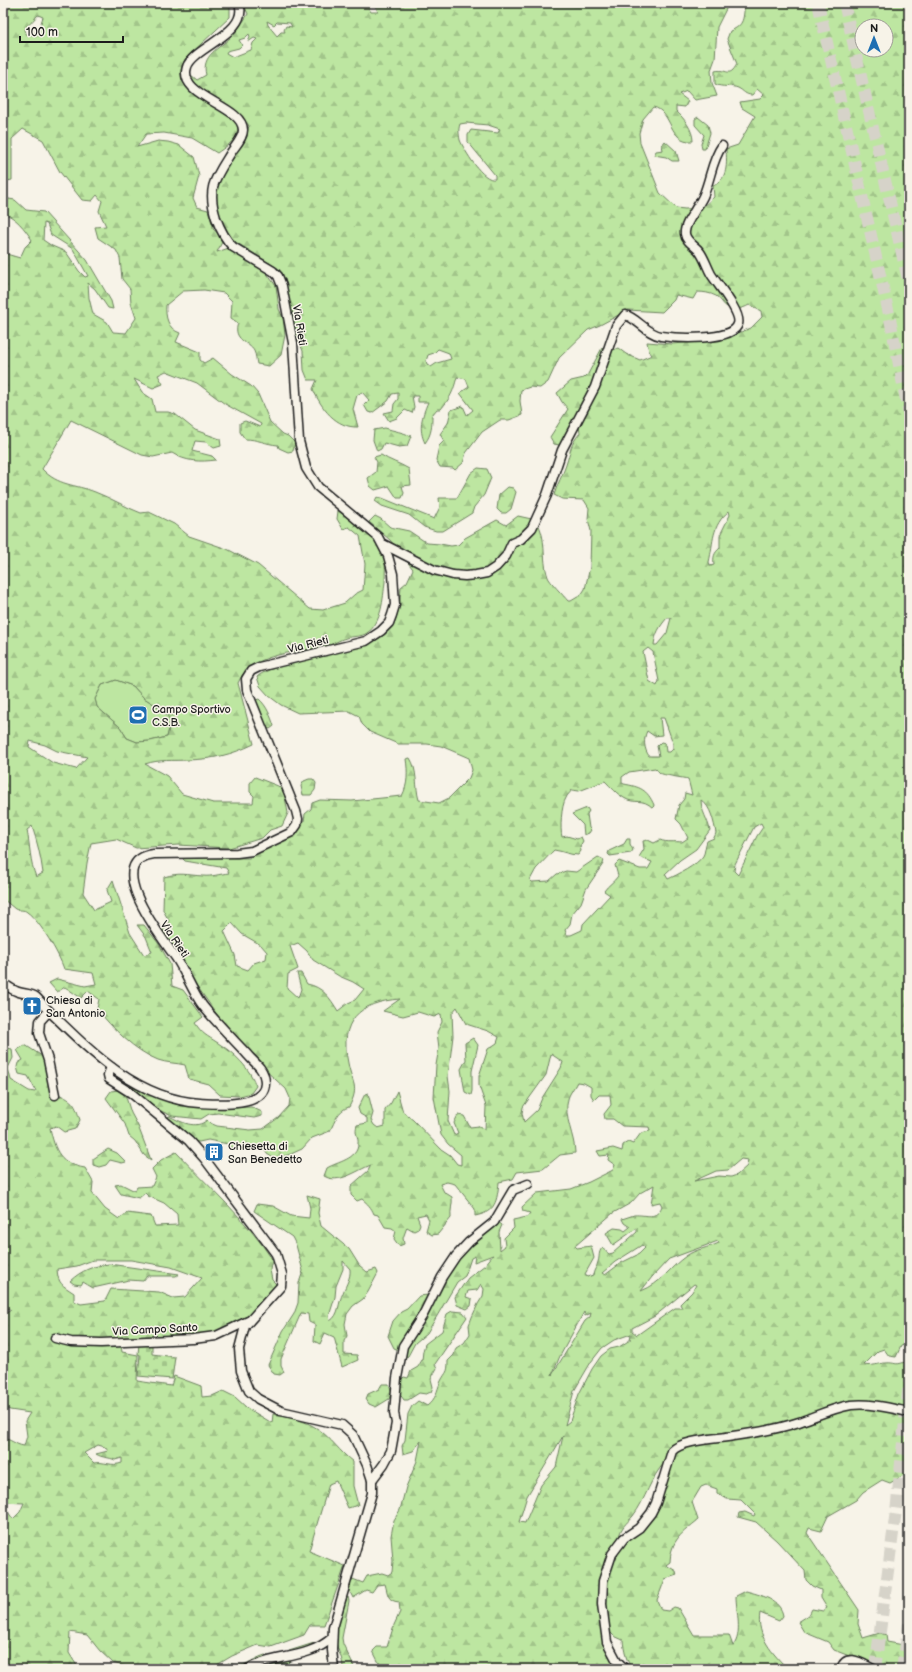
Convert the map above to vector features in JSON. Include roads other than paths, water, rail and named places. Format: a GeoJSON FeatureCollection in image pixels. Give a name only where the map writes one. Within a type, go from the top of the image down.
{"type":"FeatureCollection","features":[{"type":"Feature","properties":{"kind":"street","name":"Via Rieti"},"geometry":{"type":"LineString","coordinates":[[3,983],[15,991],[34,996],[78,1039],[111,1067],[148,1090],[181,1101],[200,1103],[251,1101],[258,1098],[265,1083],[260,1069],[202,1005],[177,960],[150,922],[134,882],[134,866],[138,859],[144,855],[238,853],[252,851],[292,832],[297,825],[298,819],[296,811],[246,690],[246,679],[251,671],[259,667],[366,641],[381,632],[389,623],[394,605],[393,574],[382,544],[370,530],[318,487],[306,468],[299,440],[293,343],[282,286],[278,276],[273,271],[233,247],[228,242],[219,226],[212,207],[211,192],[213,186],[218,174],[242,135],[242,125],[236,117],[191,86],[186,78],[186,71],[190,60],[220,39],[235,23],[239,16],[240,7],[238,3]]}},
{"type":"Feature","properties":{"kind":"street"},"geometry":{"type":"LineString","coordinates":[[382,544],[434,570],[465,576],[487,573],[496,567],[506,556],[512,543],[521,539],[532,528],[547,495],[562,450],[595,387],[616,326],[623,316],[629,315],[636,322],[654,334],[664,337],[698,338],[726,333],[734,329],[738,324],[736,311],[711,274],[702,255],[685,236],[688,223],[704,194],[716,155],[722,146]]}},
{"type":"Feature","properties":{"kind":"street"},"geometry":{"type":"LineString","coordinates":[[49,1011],[40,1021],[39,1033],[48,1060],[55,1096]]}},
{"type":"Feature","properties":{"kind":"street"},"geometry":{"type":"LineString","coordinates":[[111,1067],[108,1075],[109,1079],[131,1093],[189,1141],[204,1158],[276,1254],[282,1274],[281,1286],[276,1294],[245,1326],[239,1349],[240,1371],[249,1391],[258,1399],[281,1412],[342,1424],[353,1435],[367,1465],[372,1480],[372,1493],[335,1623],[332,1638],[334,1669]]}},
{"type":"Feature","properties":{"kind":"street"},"geometry":{"type":"LineString","coordinates":[[372,1480],[384,1464],[391,1451],[396,1423],[394,1413],[397,1378],[404,1346],[423,1315],[442,1276],[456,1256],[469,1242],[494,1222],[513,1190],[528,1184]]}},
{"type":"Feature","properties":{"kind":"street","name":"Via Campo Santo"},"geometry":{"type":"LineString","coordinates":[[55,1338],[71,1342],[101,1343],[209,1337],[216,1336],[252,1319]]}},
{"type":"Feature","properties":{"kind":"street"},"geometry":{"type":"LineString","coordinates":[[625,1669],[617,1661],[607,1642],[602,1604],[603,1581],[612,1554],[624,1538],[639,1528],[656,1504],[672,1451],[676,1447],[688,1443],[758,1432],[798,1422],[852,1405],[874,1405],[909,1412]]}},
{"type":"Feature","properties":{"kind":"street"},"geometry":{"type":"LineString","coordinates":[[248,1669],[266,1662],[287,1658],[311,1650],[324,1645],[332,1638]]}},
{"type":"Feature","properties":{"kind":"street"},"geometry":{"type":"LineString","coordinates":[[841,1669],[842,1664],[847,1660],[852,1659],[873,1669]]}},
{"type":"Feature","properties":{"kind":"tunnel"},"geometry":{"type":"LineString","coordinates":[[818,3],[889,314],[909,415]]}},
{"type":"Feature","properties":{"kind":"tunnel"},"geometry":{"type":"LineString","coordinates":[[844,3],[909,284]]}},
{"type":"Feature","properties":{"kind":"tunnel"},"geometry":{"type":"LineString","coordinates":[[875,1669],[897,1503],[909,1381]]}},
{"type":"Feature","properties":{"kind":"tunnel"},"geometry":{"type":"LineString","coordinates":[[902,1669],[909,1624]]}},
{"type":"Feature","properties":{"kind":"place","name":"Campo Sportivo C.S.B."},"geometry":{"type":"Point","coordinates":[138,715]}},
{"type":"Feature","properties":{"kind":"place","name":"Chiesa di San Antonio"},"geometry":{"type":"Point","coordinates":[32,1006]}},
{"type":"Feature","properties":{"kind":"place","name":"Chiesetta di San Benedetto"},"geometry":{"type":"Point","coordinates":[214,1152]}}]}
